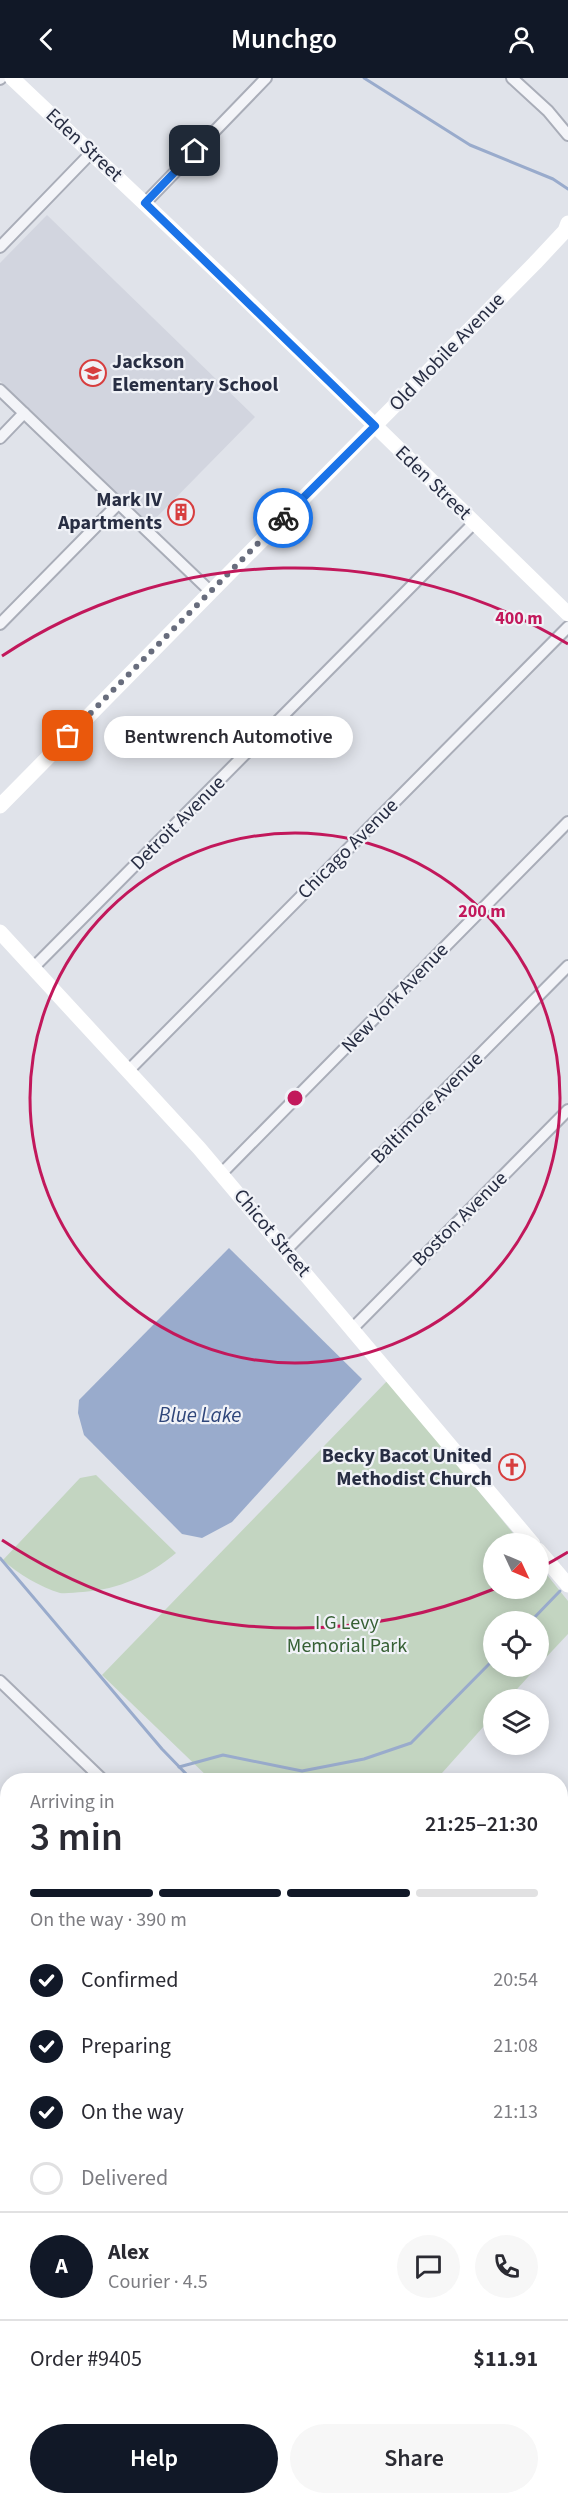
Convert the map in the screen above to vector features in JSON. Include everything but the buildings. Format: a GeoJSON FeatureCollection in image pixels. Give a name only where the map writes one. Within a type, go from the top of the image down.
{"type":"FeatureCollection","features":[{"type":"Feature","properties":{"kind":"main road","name":"Eden Street"},"geometry":{"type":"LineString","coordinates":[[12,78],[145,203],[568,614]]}},
{"type":"Feature","properties":{"kind":"main road","name":"Old Mobile Avenue"},"geometry":{"type":"LineString","coordinates":[[0,806],[567,228]]}},
{"type":"Feature","properties":{"kind":"main road","name":"Chicot Street"},"geometry":{"type":"LineString","coordinates":[[0,932],[222,1174],[524,1533]]}},
{"type":"Feature","properties":{"kind":"main road"},"geometry":{"type":"LineString","coordinates":[[549,1563],[568,1585]]}},
{"type":"Feature","properties":{"kind":"street"},"geometry":{"type":"LineString","coordinates":[[145,203],[266,78]]}},
{"type":"Feature","properties":{"kind":"street"},"geometry":{"type":"LineString","coordinates":[[512,78],[548,111],[568,135]]}},
{"type":"Feature","properties":{"kind":"street"},"geometry":{"type":"LineString","coordinates":[[0,247],[91,153]]}},
{"type":"Feature","properties":{"kind":"street"},"geometry":{"type":"LineString","coordinates":[[0,390],[211,592]]}},
{"type":"Feature","properties":{"kind":"street"},"geometry":{"type":"LineString","coordinates":[[0,438],[24,413]]}},
{"type":"Feature","properties":{"kind":"street"},"geometry":{"type":"LineString","coordinates":[[0,624],[119,503]]}},
{"type":"Feature","properties":{"kind":"street","name":"Detroit Avenue"},"geometry":{"type":"LineString","coordinates":[[33,968],[474,523]]}},
{"type":"Feature","properties":{"kind":"street","name":"Chicago Avenue"},"geometry":{"type":"LineString","coordinates":[[129,1070],[568,627]]}},
{"type":"Feature","properties":{"kind":"street","name":"New York Avenue"},"geometry":{"type":"LineString","coordinates":[[222,1174],[568,822]]}},
{"type":"Feature","properties":{"kind":"street","name":"Baltimore Avenue"},"geometry":{"type":"LineString","coordinates":[[286,1250],[568,966]]}},
{"type":"Feature","properties":{"kind":"street","name":"Boston Avenue"},"geometry":{"type":"LineString","coordinates":[[352,1329],[568,1110]]}},
{"type":"Feature","properties":{"kind":"street"},"geometry":{"type":"LineString","coordinates":[[0,1681],[96,1773]]}},
{"type":"Feature","properties":{"kind":"shaded area"},"geometry":{"type":"Polygon","coordinates":[[[47,215],[255,417],[150,524],[0,381],[0,263],[47,215]]]}},
{"type":"Feature","properties":{"kind":"green space","name":"I G Levy Memorial Park"},"geometry":{"type":"Polygon","coordinates":[[[388,1380],[513,1533],[483,1533],[483,1599],[549,1599],[549,1577],[568,1601],[568,1634],[549,1655],[549,1611],[483,1611],[483,1677],[528,1677],[517,1689],[483,1689],[483,1727],[442,1773],[204,1773],[102,1675],[388,1380]]]}},
{"type":"Feature","properties":{"kind":"green space"},"geometry":{"type":"Polygon","coordinates":[[[96,1475],[176,1553],[133,1580],[109,1588],[65,1593],[37,1584],[3,1560],[80,1478],[96,1475]]]}},
{"type":"Feature","properties":{"kind":"water","name":"Blue Lake"},"geometry":{"type":"Polygon","coordinates":[[[229,1248],[362,1379],[232,1522],[202,1538],[182,1534],[84,1435],[78,1413],[79,1400],[229,1248]]]}},
{"type":"Feature","properties":{"kind":"waterway"},"geometry":{"type":"LineString","coordinates":[[364,78],[470,145],[553,179],[568,189]]}},
{"type":"Feature","properties":{"kind":"waterway"},"geometry":{"type":"LineString","coordinates":[[0,1558],[162,1749],[185,1773]]}},
{"type":"Feature","properties":{"kind":"waterway"},"geometry":{"type":"LineString","coordinates":[[541,1611],[560,1591]]}},
{"type":"Feature","properties":{"kind":"waterway"},"geometry":{"type":"LineString","coordinates":[[179,1767],[223,1755],[302,1771],[364,1759],[411,1743],[483,1670]]}},
{"type":"Feature","properties":{"kind":"way so far"},"geometry":{"type":"LineString","coordinates":[[68,736],[283,518]]}},
{"type":"Feature","properties":{"kind":"place","name":"Jackson Elementary School"},"geometry":{"type":"Point","coordinates":[93,373]}},
{"type":"Feature","properties":{"kind":"place","name":"Mark IV Apartments"},"geometry":{"type":"Point","coordinates":[181,512]}},
{"type":"Feature","properties":{"kind":"place","name":"Bentwrench Automotive"},"geometry":{"type":"Point","coordinates":[68,736]}},
{"type":"Feature","properties":{"kind":"place","name":"Becky Bacot United Methodist Church"},"geometry":{"type":"Point","coordinates":[512,1467]}},
{"type":"Feature","properties":{"kind":"route"},"geometry":{"type":"LineString","coordinates":[[195,151],[145,203],[375,426],[283,518]]}}]}
